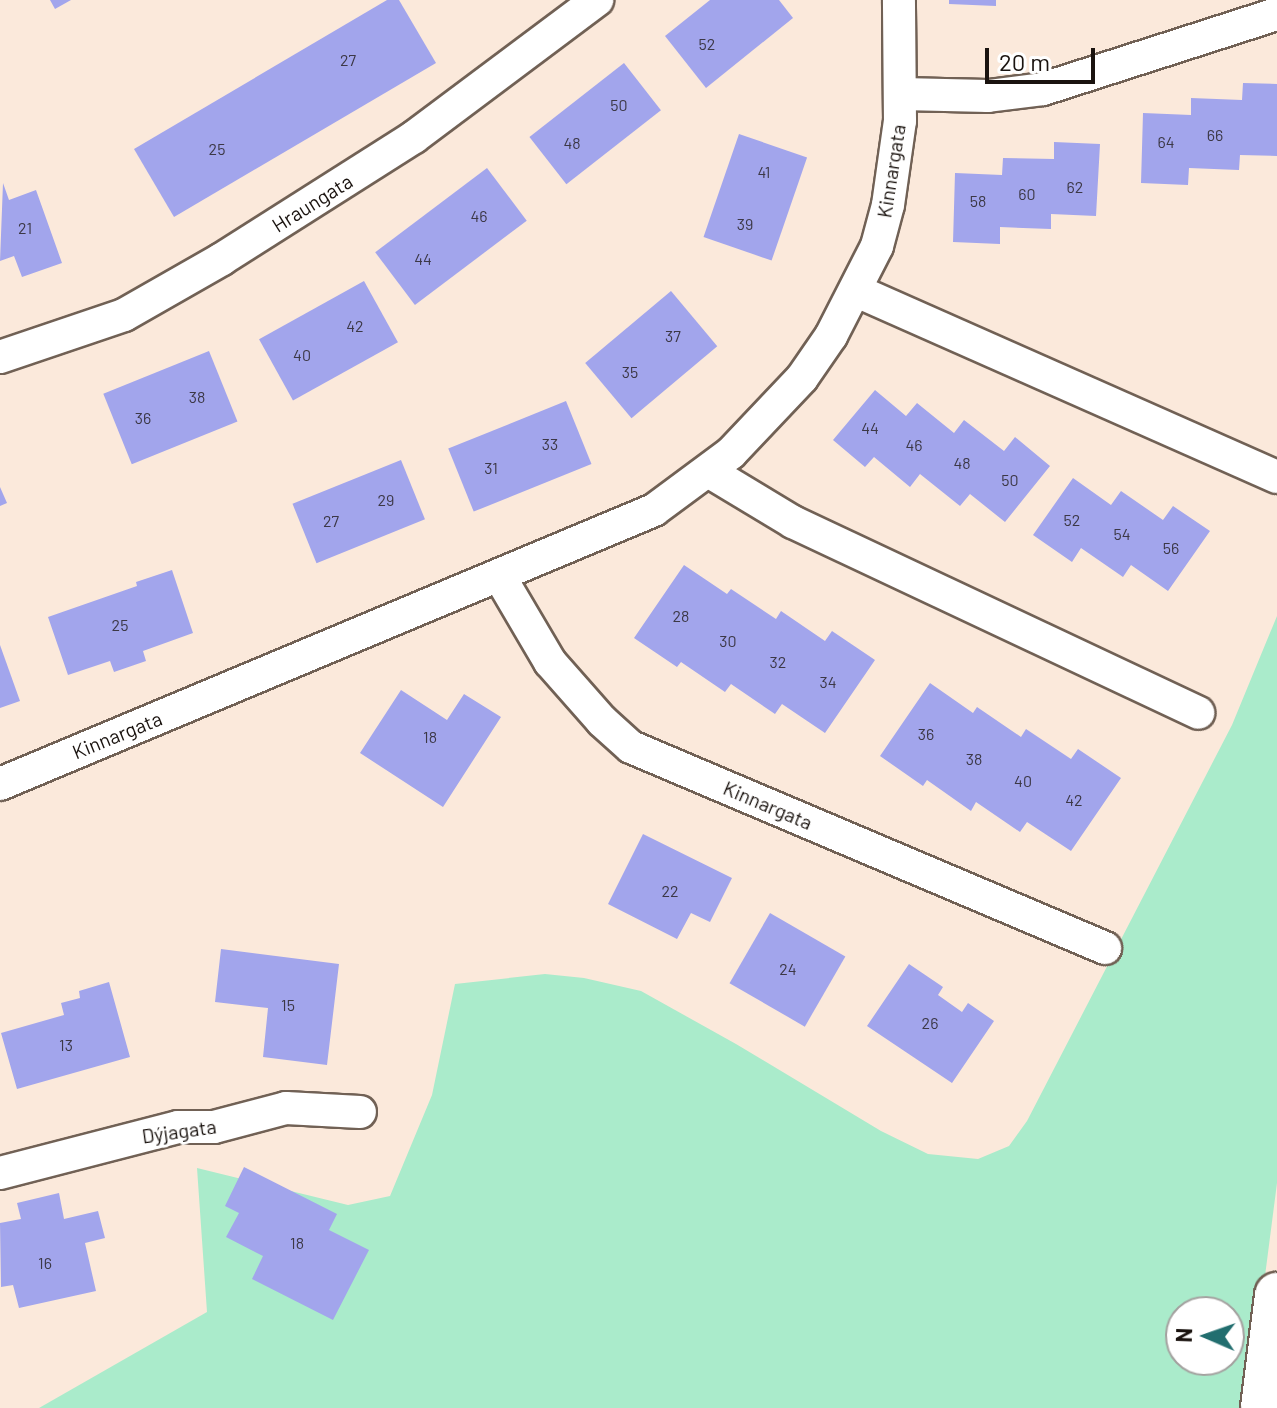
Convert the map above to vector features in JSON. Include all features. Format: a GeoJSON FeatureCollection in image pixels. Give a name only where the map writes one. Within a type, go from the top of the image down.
{"type":"FeatureCollection","features":[{"type":"Feature","properties":{"kind":"main road"},"geometry":{"type":"LineString","coordinates":[[1263,1408],[1277,1295]]}},
{"type":"Feature","properties":{"kind":"street","name":"Hraungata"},"geometry":{"type":"LineString","coordinates":[[0,357],[124,315],[222,259],[414,137],[597,0]]}},
{"type":"Feature","properties":{"kind":"street","name":"Kinnargata"},"geometry":{"type":"LineString","coordinates":[[0,784],[654,510],[710,472],[768,417],[802,378],[857,291],[877,246],[888,205],[902,94],[899,0]]}},
{"type":"Feature","properties":{"kind":"street"},"geometry":{"type":"LineString","coordinates":[[902,94],[988,96],[1043,89],[1277,14]]}},
{"type":"Feature","properties":{"kind":"street"},"geometry":{"type":"LineString","coordinates":[[857,291],[1277,477]]}},
{"type":"Feature","properties":{"kind":"street"},"geometry":{"type":"LineString","coordinates":[[710,472],[793,522],[1198,713]]}},
{"type":"Feature","properties":{"kind":"street","name":"Kinnargata"},"geometry":{"type":"LineString","coordinates":[[500,577],[550,662],[593,712],[631,747],[1105,948]]}},
{"type":"Feature","properties":{"kind":"street","name":"Dýjagata"},"geometry":{"type":"LineString","coordinates":[[0,1173],[164,1130],[214,1127],[286,1108],[360,1112]]}},
{"type":"Feature","properties":{"kind":"green space"},"geometry":{"type":"Polygon","coordinates":[[[1277,616],[1277,1183],[1248,1408],[39,1408],[207,1312],[197,1168],[348,1205],[390,1196],[432,1095],[455,984],[545,974],[584,978],[641,991],[881,1131],[928,1154],[978,1159],[1009,1146],[1027,1121],[1232,725],[1277,616]]]}},
{"type":"Feature","properties":{"kind":"building"},"geometry":{"type":"Polygon","coordinates":[[[50,0],[71,0],[55,9],[50,0]]]}},
{"type":"Feature","properties":{"kind":"building"},"geometry":{"type":"Polygon","coordinates":[[[387,0],[399,0],[436,63],[174,217],[134,149],[387,0]]]}},
{"type":"Feature","properties":{"kind":"building"},"geometry":{"type":"Polygon","coordinates":[[[710,0],[779,0],[793,18],[706,88],[665,36],[710,0]]]}},
{"type":"Feature","properties":{"kind":"building"},"geometry":{"type":"Polygon","coordinates":[[[949,0],[996,0],[996,6],[949,4],[949,0]]]}},
{"type":"Feature","properties":{"kind":"building"},"geometry":{"type":"Polygon","coordinates":[[[624,63],[661,110],[566,184],[529,137],[624,63]]]}},
{"type":"Feature","properties":{"kind":"building"},"geometry":{"type":"Polygon","coordinates":[[[1243,83],[1277,84],[1277,156],[1240,155],[1239,170],[1189,168],[1188,185],[1141,183],[1143,113],[1191,115],[1191,98],[1242,100],[1243,83]]]}},
{"type":"Feature","properties":{"kind":"building"},"geometry":{"type":"Polygon","coordinates":[[[739,134],[807,157],[772,261],[704,237],[739,134]]]}},
{"type":"Feature","properties":{"kind":"building"},"geometry":{"type":"Polygon","coordinates":[[[1054,142],[1100,144],[1096,216],[1051,214],[1051,229],[1000,227],[1000,244],[953,242],[955,173],[1002,175],[1003,158],[1054,159],[1054,142]]]}},
{"type":"Feature","properties":{"kind":"building"},"geometry":{"type":"Polygon","coordinates":[[[487,168],[527,221],[415,305],[375,252],[487,168]]]}},
{"type":"Feature","properties":{"kind":"building"},"geometry":{"type":"Polygon","coordinates":[[[3,183],[9,200],[36,190],[62,263],[22,277],[14,256],[0,261],[3,183]]]}},
{"type":"Feature","properties":{"kind":"building"},"geometry":{"type":"Polygon","coordinates":[[[364,281],[398,342],[293,400],[259,339],[364,281]]]}},
{"type":"Feature","properties":{"kind":"building"},"geometry":{"type":"Polygon","coordinates":[[[671,291],[717,346],[631,418],[585,363],[671,291]]]}},
{"type":"Feature","properties":{"kind":"building"},"geometry":{"type":"Polygon","coordinates":[[[209,351],[237,421],[132,464],[103,394],[209,351]]]}},
{"type":"Feature","properties":{"kind":"building"},"geometry":{"type":"Polygon","coordinates":[[[875,390],[906,416],[917,403],[954,433],[964,420],[1004,451],[1015,437],[1050,466],[1005,522],[970,494],[960,506],[920,474],[910,487],[874,457],[865,467],[833,440],[875,390]]]}},
{"type":"Feature","properties":{"kind":"building"},"geometry":{"type":"Polygon","coordinates":[[[566,401],[591,464],[474,512],[448,449],[566,401]]]}},
{"type":"Feature","properties":{"kind":"building"},"geometry":{"type":"Polygon","coordinates":[[[401,460],[425,519],[316,563],[293,504],[401,460]]]}},
{"type":"Feature","properties":{"kind":"building"},"geometry":{"type":"Polygon","coordinates":[[[1073,478],[1111,505],[1121,491],[1163,520],[1173,506],[1210,531],[1168,591],[1131,565],[1123,577],[1081,548],[1072,562],[1033,535],[1073,478]]]}},
{"type":"Feature","properties":{"kind":"building"},"geometry":{"type":"Polygon","coordinates":[[[0,487],[7,503],[0,506],[0,487]]]}},
{"type":"Feature","properties":{"kind":"building"},"geometry":{"type":"Polygon","coordinates":[[[684,565],[727,594],[731,589],[776,619],[781,611],[825,641],[832,631],[875,660],[825,733],[782,704],[775,714],[731,684],[725,692],[681,662],[677,667],[634,638],[684,565]]]}},
{"type":"Feature","properties":{"kind":"building"},"geometry":{"type":"Polygon","coordinates":[[[172,570],[193,633],[143,651],[146,661],[114,672],[110,661],[68,675],[48,617],[137,586],[136,582],[172,570]]]}},
{"type":"Feature","properties":{"kind":"building"},"geometry":{"type":"Polygon","coordinates":[[[0,645],[20,701],[0,708],[0,645]]]}},
{"type":"Feature","properties":{"kind":"building"},"geometry":{"type":"Polygon","coordinates":[[[930,683],[973,713],[977,707],[1021,737],[1026,729],[1071,759],[1078,749],[1121,778],[1071,851],[1027,822],[1020,832],[976,802],[971,811],[927,780],[923,786],[880,756],[930,683]]]}},
{"type":"Feature","properties":{"kind":"building"},"geometry":{"type":"Polygon","coordinates":[[[401,690],[447,720],[464,694],[501,717],[443,807],[360,753],[401,690]]]}},
{"type":"Feature","properties":{"kind":"building"},"geometry":{"type":"Polygon","coordinates":[[[643,834],[732,878],[710,922],[691,913],[677,939],[608,904],[643,834]]]}},
{"type":"Feature","properties":{"kind":"building"},"geometry":{"type":"Polygon","coordinates":[[[770,913],[845,956],[805,1027],[730,983],[770,913]]]}},
{"type":"Feature","properties":{"kind":"building"},"geometry":{"type":"Polygon","coordinates":[[[221,949],[339,964],[327,1065],[263,1057],[268,1008],[215,1002],[221,949]]]}},
{"type":"Feature","properties":{"kind":"building"},"geometry":{"type":"Polygon","coordinates":[[[909,964],[943,987],[938,995],[962,1012],[968,1003],[994,1021],[952,1083],[867,1026],[909,964]]]}},
{"type":"Feature","properties":{"kind":"building"},"geometry":{"type":"Polygon","coordinates":[[[109,982],[130,1057],[17,1089],[1,1033],[64,1015],[61,1003],[80,998],[79,991],[109,982]]]}},
{"type":"Feature","properties":{"kind":"building"},"geometry":{"type":"Polygon","coordinates":[[[244,1167],[337,1214],[329,1230],[369,1250],[333,1320],[252,1279],[263,1256],[226,1237],[239,1213],[225,1206],[244,1167]]]}},
{"type":"Feature","properties":{"kind":"building"},"geometry":{"type":"Polygon","coordinates":[[[59,1193],[64,1219],[98,1211],[105,1238],[85,1243],[96,1291],[19,1308],[13,1285],[1,1287],[0,1223],[21,1219],[17,1203],[59,1193]]]}}]}
